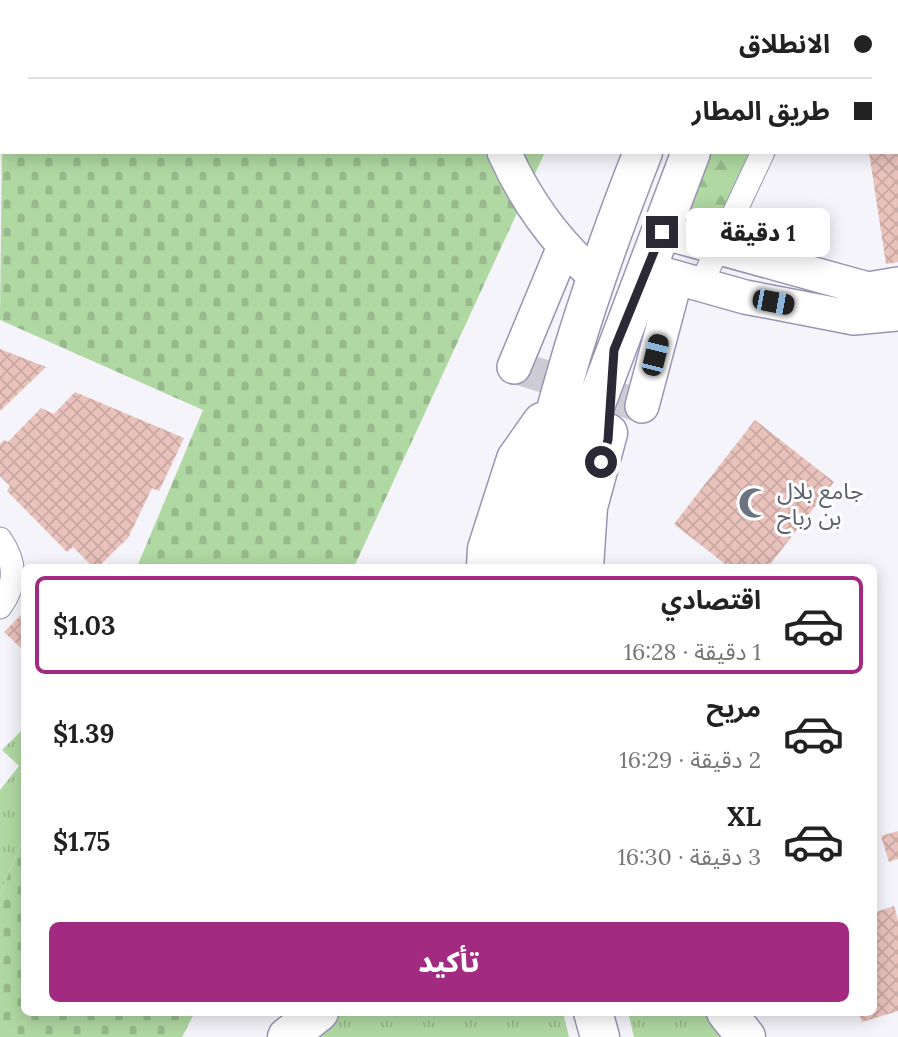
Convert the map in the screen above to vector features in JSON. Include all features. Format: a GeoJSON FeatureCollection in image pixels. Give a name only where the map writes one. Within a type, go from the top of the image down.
{"type":"FeatureCollection","features":[{"type":"Feature","properties":{"kind":"highway"},"geometry":{"type":"LineString","coordinates":[[523,564],[555,403],[595,276],[642,154]]}},
{"type":"Feature","properties":{"kind":"highway"},"geometry":{"type":"LineString","coordinates":[[553,564],[566,484],[614,350],[675,277],[662,232],[690,154]]}},
{"type":"Feature","properties":{"kind":"highway"},"geometry":{"type":"LineString","coordinates":[[584,564],[588,507],[608,440],[614,350]]}},
{"type":"Feature","properties":{"kind":"highway"},"geometry":{"type":"LineString","coordinates":[[486,564],[487,549],[516,459],[555,403]]}},
{"type":"Feature","properties":{"kind":"highway"},"geometry":{"type":"LineString","coordinates":[[287,1037],[314,1016]]}},
{"type":"Feature","properties":{"kind":"highway"},"geometry":{"type":"LineString","coordinates":[[594,1016],[600,1037]]}},
{"type":"Feature","properties":{"kind":"highway"},"geometry":{"type":"LineString","coordinates":[[616,1016],[621,1037]]}},
{"type":"Feature","properties":{"kind":"highway"},"geometry":{"type":"LineString","coordinates":[[729,1016],[746,1037]]}},
{"type":"Feature","properties":{"kind":"main road"},"geometry":{"type":"LineString","coordinates":[[505,154],[528,201],[563,249],[595,276]]}},
{"type":"Feature","properties":{"kind":"main road"},"geometry":{"type":"LineString","coordinates":[[662,232],[719,245],[868,289],[898,285]]}},
{"type":"Feature","properties":{"kind":"main road"},"geometry":{"type":"LineString","coordinates":[[514,367],[563,249]]}},
{"type":"Feature","properties":{"kind":"main road"},"geometry":{"type":"LineString","coordinates":[[642,406],[675,277],[746,297],[854,318],[898,314]]}},
{"type":"Feature","properties":{"kind":"street"},"geometry":{"type":"LineString","coordinates":[[675,277],[719,245],[762,154]]}},
{"type":"Feature","properties":{"kind":"street"},"geometry":{"type":"LineString","coordinates":[[0,539],[13,566],[13,582],[0,607]]}},
{"type":"Feature","properties":{"kind":"green space"},"geometry":{"type":"Polygon","coordinates":[[[2,154],[544,154],[355,564],[138,564],[203,410],[0,320],[2,154]]]}},
{"type":"Feature","properties":{"kind":"green space"},"geometry":{"type":"Polygon","coordinates":[[[710,154],[762,154],[719,245],[679,235],[710,154]]]}},
{"type":"Feature","properties":{"kind":"green space"},"geometry":{"type":"Polygon","coordinates":[[[21,731],[21,843],[0,895],[0,790],[19,766],[2,750],[21,731]]]}},
{"type":"Feature","properties":{"kind":"green space"},"geometry":{"type":"Polygon","coordinates":[[[21,843],[21,1016],[193,1016],[182,1037],[0,1037],[0,895],[21,843]]]}},
{"type":"Feature","properties":{"kind":"green space"},"geometry":{"type":"Polygon","coordinates":[[[335,1016],[564,1016],[569,1037],[309,1037],[335,1016]]]}},
{"type":"Feature","properties":{"kind":"green space"},"geometry":{"type":"Polygon","coordinates":[[[629,1016],[717,1016],[734,1037],[634,1037],[629,1016]]]}},
{"type":"Feature","properties":{"kind":"building"},"geometry":{"type":"Polygon","coordinates":[[[869,154],[898,154],[898,262],[886,264],[869,154]]]}},
{"type":"Feature","properties":{"kind":"building"},"geometry":{"type":"Polygon","coordinates":[[[0,349],[46,367],[0,411],[0,349]]]}},
{"type":"Feature","properties":{"kind":"building"},"geometry":{"type":"Polygon","coordinates":[[[75,392],[184,438],[159,491],[152,488],[128,538],[101,564],[90,564],[73,547],[67,552],[7,491],[10,486],[0,476],[0,444],[4,440],[8,442],[41,408],[54,414],[75,392]]]}},
{"type":"Feature","properties":{"kind":"building","name":"جامع بلال بن رباح"},"geometry":{"type":"Polygon","coordinates":[[[755,420],[834,482],[770,564],[725,564],[674,524],[755,420]]]}},
{"type":"Feature","properties":{"kind":"building"},"geometry":{"type":"Polygon","coordinates":[[[21,615],[21,648],[4,632],[21,615]]]}},
{"type":"Feature","properties":{"kind":"building"},"geometry":{"type":"Polygon","coordinates":[[[898,831],[898,859],[889,862],[881,836],[898,831]]]}},
{"type":"Feature","properties":{"kind":"building"},"geometry":{"type":"Polygon","coordinates":[[[894,906],[898,920],[898,1011],[862,1022],[860,1016],[877,1016],[877,912],[894,906]]]}},
{"type":"Feature","properties":{"kind":"tunnel"},"geometry":{"type":"LineString","coordinates":[[514,367],[642,406]]}},
{"type":"Feature","properties":{"kind":"place","name":"جامع بلال بن رباح"},"geometry":{"type":"Point","coordinates":[754,503]}},
{"type":"Feature","properties":{"kind":"route"},"geometry":{"type":"LineString","coordinates":[[601,462],[608,440],[614,350],[649,270],[662,232]]}}]}
